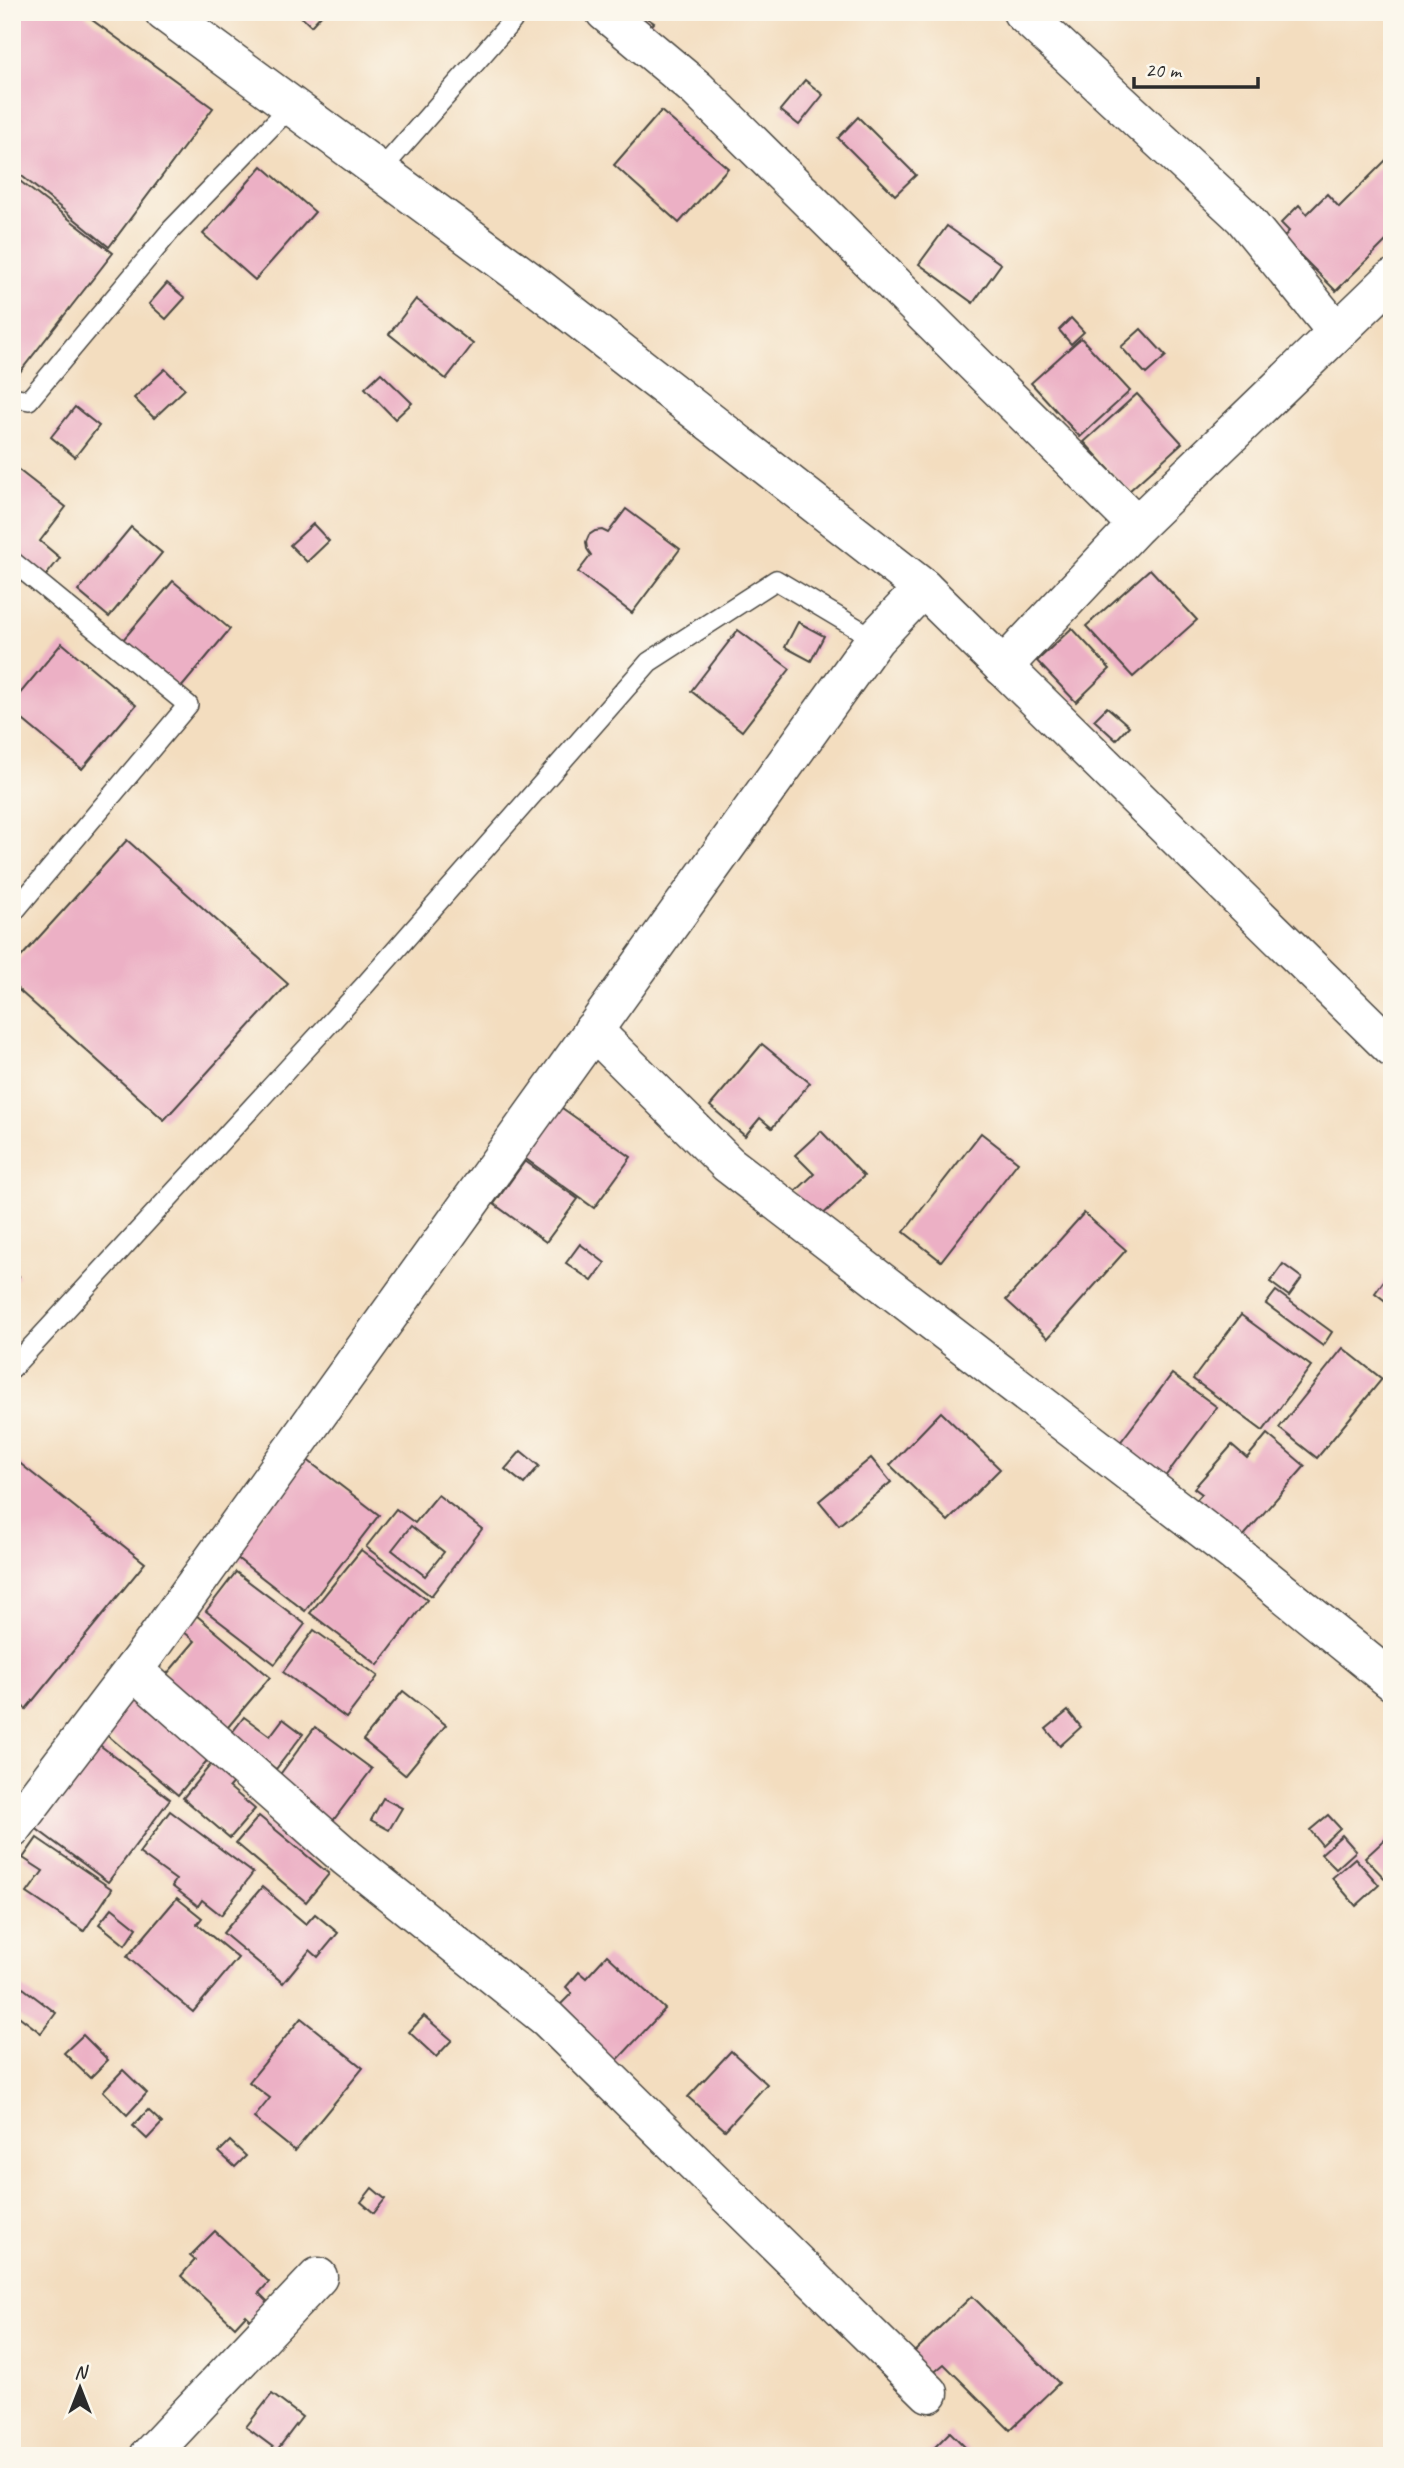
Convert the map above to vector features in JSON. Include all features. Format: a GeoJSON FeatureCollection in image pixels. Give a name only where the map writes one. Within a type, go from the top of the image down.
{"type":"FeatureCollection","features":[{"type":"Feature","properties":{"kind":"street"},"geometry":{"type":"LineString","coordinates":[[164,12],[536,286],[923,589],[1392,1048]]}},
{"type":"Feature","properties":{"kind":"street"},"geometry":{"type":"LineString","coordinates":[[605,12],[696,89],[1137,525]]}},
{"type":"Feature","properties":{"kind":"street"},"geometry":{"type":"LineString","coordinates":[[1022,12],[1243,217],[1336,331]]}},
{"type":"Feature","properties":{"kind":"street"},"geometry":{"type":"LineString","coordinates":[[1003,667],[1137,525],[1392,279]]}},
{"type":"Feature","properties":{"kind":"street"},"geometry":{"type":"LineString","coordinates":[[12,1829],[133,1670],[876,639],[923,589]]}},
{"type":"Feature","properties":{"kind":"street"},"geometry":{"type":"LineString","coordinates":[[593,1030],[728,1164],[1234,1553],[1392,1681]]}},
{"type":"Feature","properties":{"kind":"street"},"geometry":{"type":"LineString","coordinates":[[133,1670],[347,1858],[548,2019],[929,2393]]}},
{"type":"Feature","properties":{"kind":"street"},"geometry":{"type":"LineString","coordinates":[[149,2456],[318,2277]]}},
{"type":"Feature","properties":{"kind":"lane"},"geometry":{"type":"LineString","coordinates":[[380,171],[512,21],[516,12]]}},
{"type":"Feature","properties":{"kind":"lane"},"geometry":{"type":"LineString","coordinates":[[12,397],[29,400],[172,229],[291,106]]}},
{"type":"Feature","properties":{"kind":"lane"},"geometry":{"type":"LineString","coordinates":[[12,561],[188,705],[12,914]]}},
{"type":"Feature","properties":{"kind":"lane"},"geometry":{"type":"LineString","coordinates":[[12,1368],[365,985],[649,662],[776,580],[876,639]]}},
{"type":"Feature","properties":{"kind":"building"},"geometry":{"type":"Polygon","coordinates":[[[12,12],[81,12],[213,108],[109,247],[12,168],[12,12]]]}},
{"type":"Feature","properties":{"kind":"building"},"geometry":{"type":"Polygon","coordinates":[[[296,12],[324,12],[311,26],[296,12]]]}},
{"type":"Feature","properties":{"kind":"building"},"geometry":{"type":"Polygon","coordinates":[[[638,12],[654,23],[642,37],[628,24],[638,12]]]}},
{"type":"Feature","properties":{"kind":"building"},"geometry":{"type":"Polygon","coordinates":[[[805,80],[823,95],[799,125],[780,110],[805,80]]]}},
{"type":"Feature","properties":{"kind":"building"},"geometry":{"type":"Polygon","coordinates":[[[661,111],[728,168],[679,223],[614,165],[661,111]]]}},
{"type":"Feature","properties":{"kind":"building"},"geometry":{"type":"Polygon","coordinates":[[[858,117],[916,175],[895,195],[838,138],[858,117]]]}},
{"type":"Feature","properties":{"kind":"building"},"geometry":{"type":"Polygon","coordinates":[[[1387,159],[1392,163],[1392,235],[1336,291],[1283,238],[1289,231],[1281,223],[1299,205],[1307,214],[1327,194],[1339,207],[1387,159]]]}},
{"type":"Feature","properties":{"kind":"building"},"geometry":{"type":"Polygon","coordinates":[[[262,166],[315,212],[255,280],[203,234],[262,166]]]}},
{"type":"Feature","properties":{"kind":"building"},"geometry":{"type":"Polygon","coordinates":[[[12,175],[113,253],[12,382],[12,175]]]}},
{"type":"Feature","properties":{"kind":"building"},"geometry":{"type":"Polygon","coordinates":[[[947,226],[1001,264],[973,303],[919,264],[947,226]]]}},
{"type":"Feature","properties":{"kind":"building"},"geometry":{"type":"Polygon","coordinates":[[[167,283],[185,298],[166,319],[149,304],[167,283]]]}},
{"type":"Feature","properties":{"kind":"building"},"geometry":{"type":"Polygon","coordinates":[[[416,299],[473,344],[446,379],[389,334],[416,299]]]}},
{"type":"Feature","properties":{"kind":"building"},"geometry":{"type":"Polygon","coordinates":[[[1071,318],[1084,332],[1071,344],[1059,330],[1071,318]]]}},
{"type":"Feature","properties":{"kind":"building"},"geometry":{"type":"Polygon","coordinates":[[[1141,329],[1166,356],[1146,374],[1121,347],[1141,329]]]}},
{"type":"Feature","properties":{"kind":"building"},"geometry":{"type":"Polygon","coordinates":[[[1081,338],[1130,391],[1080,437],[1031,383],[1081,338]]]}},
{"type":"Feature","properties":{"kind":"building"},"geometry":{"type":"Polygon","coordinates":[[[165,369],[185,389],[154,418],[134,398],[165,369]]]}},
{"type":"Feature","properties":{"kind":"building"},"geometry":{"type":"Polygon","coordinates":[[[381,373],[412,403],[395,419],[365,388],[381,373]]]}},
{"type":"Feature","properties":{"kind":"building"},"geometry":{"type":"Polygon","coordinates":[[[1137,394],[1182,443],[1129,491],[1084,442],[1137,394]]]}},
{"type":"Feature","properties":{"kind":"building"},"geometry":{"type":"Polygon","coordinates":[[[75,407],[99,426],[75,457],[51,437],[75,407]]]}},
{"type":"Feature","properties":{"kind":"building"},"geometry":{"type":"Polygon","coordinates":[[[16,468],[66,507],[40,541],[60,558],[44,578],[12,553],[12,473],[16,468]]]}},
{"type":"Feature","properties":{"kind":"building"},"geometry":{"type":"Polygon","coordinates":[[[626,509],[680,549],[632,613],[578,572],[591,555],[586,542],[589,535],[602,530],[608,533],[626,509]]]}},
{"type":"Feature","properties":{"kind":"building"},"geometry":{"type":"Polygon","coordinates":[[[313,524],[329,541],[307,562],[290,545],[313,524]]]}},
{"type":"Feature","properties":{"kind":"building"},"geometry":{"type":"Polygon","coordinates":[[[131,527],[162,553],[109,617],[78,591],[131,527]]]}},
{"type":"Feature","properties":{"kind":"building"},"geometry":{"type":"Polygon","coordinates":[[[1150,569],[1197,620],[1133,677],[1086,626],[1150,569]]]}},
{"type":"Feature","properties":{"kind":"building"},"geometry":{"type":"Polygon","coordinates":[[[173,581],[230,629],[180,689],[122,641],[173,581]]]}},
{"type":"Feature","properties":{"kind":"building"},"geometry":{"type":"Polygon","coordinates":[[[798,622],[824,636],[811,661],[785,647],[798,622]]]}},
{"type":"Feature","properties":{"kind":"building"},"geometry":{"type":"Polygon","coordinates":[[[1072,628],[1110,669],[1076,702],[1037,661],[1072,628]]]}},
{"type":"Feature","properties":{"kind":"building"},"geometry":{"type":"Polygon","coordinates":[[[738,630],[790,669],[742,731],[691,691],[738,630]]]}},
{"type":"Feature","properties":{"kind":"building"},"geometry":{"type":"Polygon","coordinates":[[[62,643],[136,705],[82,769],[12,711],[12,703],[62,643]]]}},
{"type":"Feature","properties":{"kind":"building"},"geometry":{"type":"Polygon","coordinates":[[[1107,707],[1129,726],[1116,740],[1094,720],[1107,707]]]}},
{"type":"Feature","properties":{"kind":"building"},"geometry":{"type":"Polygon","coordinates":[[[127,840],[288,984],[164,1120],[12,984],[12,967],[127,840]]]}},
{"type":"Feature","properties":{"kind":"building"},"geometry":{"type":"Polygon","coordinates":[[[762,1044],[810,1083],[772,1128],[760,1118],[745,1136],[710,1106],[762,1044]]]}},
{"type":"Feature","properties":{"kind":"building"},"geometry":{"type":"Polygon","coordinates":[[[555,1103],[631,1157],[594,1208],[519,1154],[555,1103]]]}},
{"type":"Feature","properties":{"kind":"building"},"geometry":{"type":"Polygon","coordinates":[[[821,1131],[864,1176],[818,1219],[794,1193],[814,1174],[795,1155],[821,1131]]]}},
{"type":"Feature","properties":{"kind":"building"},"geometry":{"type":"Polygon","coordinates":[[[981,1133],[1018,1162],[941,1261],[904,1232],[981,1133]]]}},
{"type":"Feature","properties":{"kind":"building"},"geometry":{"type":"Polygon","coordinates":[[[525,1161],[578,1199],[546,1242],[494,1204],[525,1161]]]}},
{"type":"Feature","properties":{"kind":"building"},"geometry":{"type":"Polygon","coordinates":[[[1084,1213],[1126,1250],[1048,1338],[1006,1300],[1084,1213]]]}},
{"type":"Feature","properties":{"kind":"building"},"geometry":{"type":"Polygon","coordinates":[[[580,1244],[605,1263],[592,1281],[566,1263],[580,1244]]]}},
{"type":"Feature","properties":{"kind":"building"},"geometry":{"type":"Polygon","coordinates":[[[1283,1264],[1302,1278],[1289,1296],[1270,1282],[1283,1264]]]}},
{"type":"Feature","properties":{"kind":"building"},"geometry":{"type":"Polygon","coordinates":[[[12,1270],[19,1276],[12,1284],[12,1270]]]}},
{"type":"Feature","properties":{"kind":"building"},"geometry":{"type":"Polygon","coordinates":[[[1386,1278],[1392,1283],[1392,1306],[1375,1293],[1386,1278]]]}},
{"type":"Feature","properties":{"kind":"building"},"geometry":{"type":"Polygon","coordinates":[[[1276,1291],[1332,1332],[1323,1346],[1266,1304],[1276,1291]]]}},
{"type":"Feature","properties":{"kind":"building"},"geometry":{"type":"Polygon","coordinates":[[[1241,1315],[1311,1366],[1263,1431],[1193,1379],[1241,1315]]]}},
{"type":"Feature","properties":{"kind":"building"},"geometry":{"type":"Polygon","coordinates":[[[1343,1348],[1382,1379],[1317,1458],[1279,1428],[1343,1348]]]}},
{"type":"Feature","properties":{"kind":"building"},"geometry":{"type":"Polygon","coordinates":[[[1172,1374],[1217,1407],[1158,1486],[1113,1452],[1172,1374]]]}},
{"type":"Feature","properties":{"kind":"building"},"geometry":{"type":"Polygon","coordinates":[[[941,1412],[1000,1469],[948,1521],[890,1465],[941,1412]]]}},
{"type":"Feature","properties":{"kind":"building"},"geometry":{"type":"Polygon","coordinates":[[[1267,1434],[1305,1466],[1234,1547],[1189,1508],[1202,1494],[1194,1488],[1232,1445],[1247,1458],[1267,1434]]]}},
{"type":"Feature","properties":{"kind":"building"},"geometry":{"type":"Polygon","coordinates":[[[521,1451],[539,1466],[524,1484],[505,1469],[521,1451]]]}},
{"type":"Feature","properties":{"kind":"building"},"geometry":{"type":"Polygon","coordinates":[[[12,1457],[145,1563],[26,1709],[12,1698],[12,1457]]]}},
{"type":"Feature","properties":{"kind":"building"},"geometry":{"type":"Polygon","coordinates":[[[871,1458],[891,1482],[839,1525],[819,1501],[871,1458]]]}},
{"type":"Feature","properties":{"kind":"building"},"geometry":{"type":"Polygon","coordinates":[[[306,1459],[379,1515],[305,1611],[232,1554],[306,1459]]]}},
{"type":"Feature","properties":{"kind":"building"},"geometry":{"type":"Polygon","coordinates":[[[438,1495],[482,1529],[431,1596],[366,1547],[396,1509],[415,1523],[438,1495]],[[411,1526],[392,1550],[425,1576],[444,1552],[411,1526]]]}},
{"type":"Feature","properties":{"kind":"building"},"geometry":{"type":"Polygon","coordinates":[[[361,1550],[427,1600],[378,1665],[310,1613],[361,1550]]]}},
{"type":"Feature","properties":{"kind":"building"},"geometry":{"type":"Polygon","coordinates":[[[236,1572],[305,1624],[275,1664],[206,1611],[236,1572]]]}},
{"type":"Feature","properties":{"kind":"building"},"geometry":{"type":"Polygon","coordinates":[[[196,1615],[270,1677],[223,1733],[161,1681],[195,1641],[183,1631],[196,1615]]]}},
{"type":"Feature","properties":{"kind":"building"},"geometry":{"type":"Polygon","coordinates":[[[314,1630],[378,1676],[346,1718],[283,1672],[314,1630]]]}},
{"type":"Feature","properties":{"kind":"building"},"geometry":{"type":"Polygon","coordinates":[[[403,1691],[446,1725],[405,1775],[363,1740],[403,1691]]]}},
{"type":"Feature","properties":{"kind":"building"},"geometry":{"type":"Polygon","coordinates":[[[132,1692],[210,1757],[178,1795],[100,1729],[132,1692]]]}},
{"type":"Feature","properties":{"kind":"building"},"geometry":{"type":"Polygon","coordinates":[[[1068,1711],[1081,1727],[1060,1746],[1046,1729],[1068,1711]]]}},
{"type":"Feature","properties":{"kind":"building"},"geometry":{"type":"Polygon","coordinates":[[[244,1717],[270,1736],[283,1719],[303,1734],[276,1769],[231,1734],[244,1717]]]}},
{"type":"Feature","properties":{"kind":"building"},"geometry":{"type":"Polygon","coordinates":[[[315,1727],[372,1769],[329,1826],[273,1784],[315,1727]]]}},
{"type":"Feature","properties":{"kind":"building"},"geometry":{"type":"Polygon","coordinates":[[[97,1743],[170,1799],[108,1882],[34,1827],[97,1743]]]}},
{"type":"Feature","properties":{"kind":"building"},"geometry":{"type":"Polygon","coordinates":[[[213,1762],[235,1780],[229,1787],[255,1809],[230,1838],[183,1798],[213,1762]]]}},
{"type":"Feature","properties":{"kind":"building"},"geometry":{"type":"Polygon","coordinates":[[[383,1798],[402,1808],[389,1830],[371,1820],[383,1798]]]}},
{"type":"Feature","properties":{"kind":"building"},"geometry":{"type":"Polygon","coordinates":[[[170,1811],[253,1873],[221,1915],[202,1900],[198,1906],[172,1886],[176,1880],[139,1853],[170,1811]]]}},
{"type":"Feature","properties":{"kind":"building"},"geometry":{"type":"Polygon","coordinates":[[[1328,1815],[1340,1828],[1322,1845],[1310,1830],[1328,1815]]]}},
{"type":"Feature","properties":{"kind":"building"},"geometry":{"type":"Polygon","coordinates":[[[259,1816],[329,1874],[306,1902],[236,1843],[259,1816]]]}},
{"type":"Feature","properties":{"kind":"building"},"geometry":{"type":"Polygon","coordinates":[[[1392,1833],[1392,1886],[1365,1858],[1392,1833]]]}},
{"type":"Feature","properties":{"kind":"building"},"geometry":{"type":"Polygon","coordinates":[[[1342,1835],[1356,1851],[1336,1869],[1321,1854],[1342,1835]]]}},
{"type":"Feature","properties":{"kind":"building"},"geometry":{"type":"Polygon","coordinates":[[[37,1838],[112,1889],[84,1931],[27,1893],[43,1871],[23,1858],[37,1838]]]}},
{"type":"Feature","properties":{"kind":"building"},"geometry":{"type":"Polygon","coordinates":[[[1355,1858],[1379,1885],[1356,1906],[1332,1878],[1355,1858]]]}},
{"type":"Feature","properties":{"kind":"building"},"geometry":{"type":"Polygon","coordinates":[[[262,1887],[306,1924],[315,1914],[338,1933],[318,1957],[310,1950],[283,1983],[223,1933],[262,1887]]]}},
{"type":"Feature","properties":{"kind":"building"},"geometry":{"type":"Polygon","coordinates":[[[177,1898],[202,1918],[197,1924],[238,1958],[193,2012],[127,1957],[177,1898]]]}},
{"type":"Feature","properties":{"kind":"building"},"geometry":{"type":"Polygon","coordinates":[[[112,1908],[137,1928],[125,1945],[99,1924],[112,1908]]]}},
{"type":"Feature","properties":{"kind":"building"},"geometry":{"type":"Polygon","coordinates":[[[607,1955],[665,2009],[609,2069],[556,2009],[572,1993],[566,1987],[579,1972],[586,1978],[607,1955]]]}},
{"type":"Feature","properties":{"kind":"building"},"geometry":{"type":"Polygon","coordinates":[[[23,1988],[56,2013],[41,2033],[12,2011],[12,2002],[23,1988]]]}},
{"type":"Feature","properties":{"kind":"building"},"geometry":{"type":"Polygon","coordinates":[[[424,2016],[452,2040],[436,2057],[409,2032],[424,2016]]]}},
{"type":"Feature","properties":{"kind":"building"},"geometry":{"type":"Polygon","coordinates":[[[301,2018],[363,2068],[295,2151],[254,2118],[270,2098],[249,2082],[301,2018]]]}},
{"type":"Feature","properties":{"kind":"building"},"geometry":{"type":"Polygon","coordinates":[[[83,2035],[108,2060],[90,2078],[64,2053],[83,2035]]]}},
{"type":"Feature","properties":{"kind":"building"},"geometry":{"type":"Polygon","coordinates":[[[731,2051],[767,2084],[725,2130],[688,2097],[731,2051]]]}},
{"type":"Feature","properties":{"kind":"building"},"geometry":{"type":"Polygon","coordinates":[[[123,2070],[147,2093],[127,2115],[103,2091],[123,2070]]]}},
{"type":"Feature","properties":{"kind":"building"},"geometry":{"type":"Polygon","coordinates":[[[148,2110],[162,2123],[147,2139],[133,2126],[148,2110]]]}},
{"type":"Feature","properties":{"kind":"building"},"geometry":{"type":"Polygon","coordinates":[[[230,2141],[246,2156],[235,2167],[219,2152],[230,2141]]]}},
{"type":"Feature","properties":{"kind":"building"},"geometry":{"type":"Polygon","coordinates":[[[372,2188],[385,2199],[374,2213],[361,2202],[372,2188]]]}},
{"type":"Feature","properties":{"kind":"building"},"geometry":{"type":"Polygon","coordinates":[[[215,2231],[269,2282],[259,2293],[268,2302],[251,2320],[246,2315],[235,2327],[181,2276],[195,2260],[190,2256],[215,2231]]]}},
{"type":"Feature","properties":{"kind":"building"},"geometry":{"type":"Polygon","coordinates":[[[972,2296],[1059,2383],[1010,2430],[944,2364],[931,2375],[911,2355],[972,2296]]]}},
{"type":"Feature","properties":{"kind":"building"},"geometry":{"type":"Polygon","coordinates":[[[272,2394],[302,2417],[277,2450],[246,2427],[272,2394]]]}},
{"type":"Feature","properties":{"kind":"building"},"geometry":{"type":"Polygon","coordinates":[[[950,2432],[969,2451],[964,2456],[926,2456],[950,2432]]]}}]}
